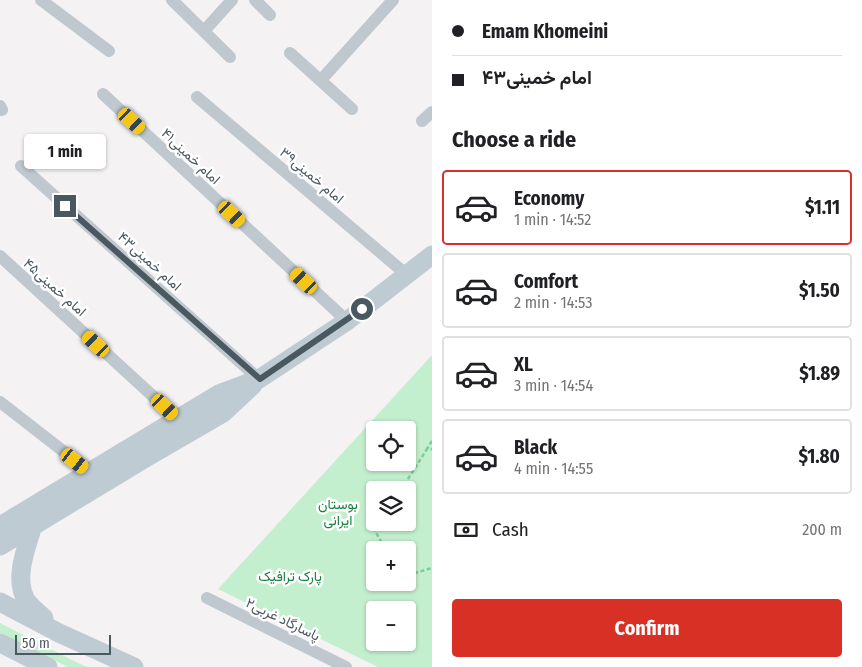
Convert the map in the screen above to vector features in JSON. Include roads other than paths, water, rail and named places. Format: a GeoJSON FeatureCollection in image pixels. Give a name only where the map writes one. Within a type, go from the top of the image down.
{"type":"FeatureCollection","features":[{"type":"Feature","properties":{"kind":"main road"},"geometry":{"type":"LineString","coordinates":[[0,546],[147,456],[223,413],[260,379],[347,321],[432,255]]}},
{"type":"Feature","properties":{"kind":"main road"},"geometry":{"type":"LineString","coordinates":[[0,526],[179,420],[219,394],[260,379]]}},
{"type":"Feature","properties":{"kind":"main road"},"geometry":{"type":"LineString","coordinates":[[34,525],[20,581],[25,599],[59,633]]}},
{"type":"Feature","properties":{"kind":"main road"},"geometry":{"type":"LineString","coordinates":[[0,602],[59,633],[134,667]]}},
{"type":"Feature","properties":{"kind":"main road"},"geometry":{"type":"LineString","coordinates":[[0,644],[48,667]]}},
{"type":"Feature","properties":{"kind":"street"},"geometry":{"type":"LineString","coordinates":[[41,0],[109,51]]}},
{"type":"Feature","properties":{"kind":"street"},"geometry":{"type":"LineString","coordinates":[[172,0],[230,57]]}},
{"type":"Feature","properties":{"kind":"street"},"geometry":{"type":"LineString","coordinates":[[204,31],[232,0]]}},
{"type":"Feature","properties":{"kind":"street"},"geometry":{"type":"LineString","coordinates":[[255,0],[270,15]]}},
{"type":"Feature","properties":{"kind":"street"},"geometry":{"type":"LineString","coordinates":[[321,80],[392,0]]}},
{"type":"Feature","properties":{"kind":"street"},"geometry":{"type":"LineString","coordinates":[[290,53],[352,109]]}},
{"type":"Feature","properties":{"kind":"street","name":"امام خمینی۴۱"},"geometry":{"type":"LineString","coordinates":[[103,94],[347,321]]}},
{"type":"Feature","properties":{"kind":"street","name":"امام خمینی۳۹"},"geometry":{"type":"LineString","coordinates":[[198,97],[407,275]]}},
{"type":"Feature","properties":{"kind":"street"},"geometry":{"type":"LineString","coordinates":[[422,121],[432,112]]}},
{"type":"Feature","properties":{"kind":"street","name":"امام خمینی۴۳"},"geometry":{"type":"LineString","coordinates":[[20,166],[260,379]]}},
{"type":"Feature","properties":{"kind":"street","name":"امام خمینی۴۵"},"geometry":{"type":"LineString","coordinates":[[0,256],[179,420]]}},
{"type":"Feature","properties":{"kind":"street"},"geometry":{"type":"LineString","coordinates":[[0,402],[90,472]]}},
{"type":"Feature","properties":{"kind":"street","name":"پاسارگاد غربی۲"},"geometry":{"type":"LineString","coordinates":[[207,598],[346,667]]}},
{"type":"Feature","properties":{"kind":"park label","name":"بوستان ایرانی"},"geometry":{"type":"Point","coordinates":[338,512]}},
{"type":"Feature","properties":{"kind":"park label","name":"پارک ترافیک"},"geometry":{"type":"Point","coordinates":[290,576]}}]}
